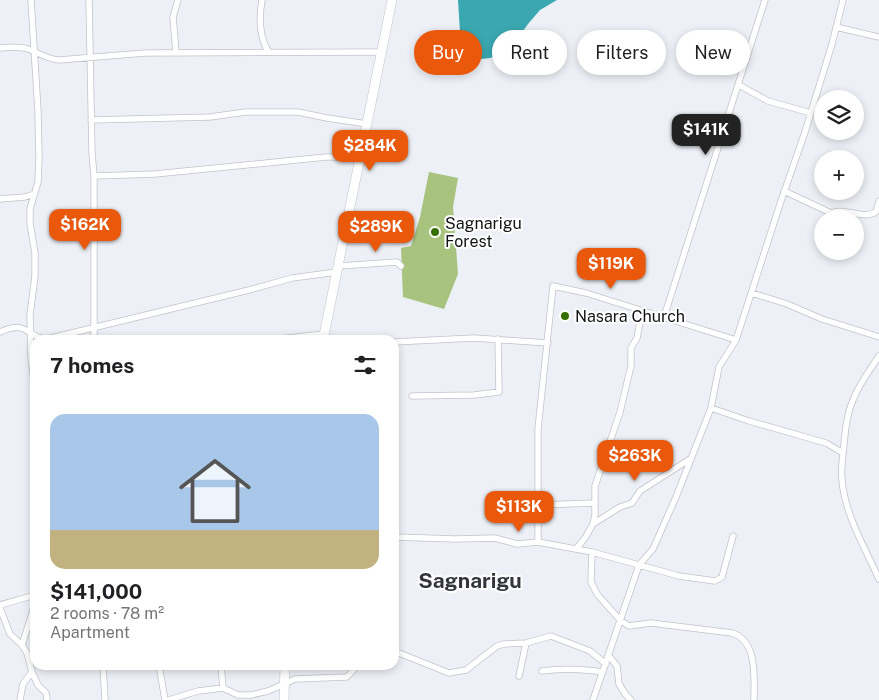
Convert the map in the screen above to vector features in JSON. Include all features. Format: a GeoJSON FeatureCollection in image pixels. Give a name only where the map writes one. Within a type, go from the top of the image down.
{"type":"FeatureCollection","features":[{"type":"Feature","properties":{"kind":"street"},"geometry":{"type":"LineString","coordinates":[[31,0],[39,158],[38,182],[30,209],[30,223],[35,253],[35,276],[30,315],[31,333]]}},
{"type":"Feature","properties":{"kind":"street"},"geometry":{"type":"LineString","coordinates":[[89,0],[94,176],[94,335]]}},
{"type":"Feature","properties":{"kind":"street"},"geometry":{"type":"LineString","coordinates":[[176,52],[173,17],[178,0]]}},
{"type":"Feature","properties":{"kind":"street"},"geometry":{"type":"LineString","coordinates":[[262,0],[263,43],[269,52]]}},
{"type":"Feature","properties":{"kind":"street"},"geometry":{"type":"LineString","coordinates":[[324,335],[392,0]]}},
{"type":"Feature","properties":{"kind":"street"},"geometry":{"type":"LineString","coordinates":[[664,317],[765,0]]}},
{"type":"Feature","properties":{"kind":"street"},"geometry":{"type":"LineString","coordinates":[[593,700],[639,565],[653,549],[676,497],[711,408],[719,367],[736,340],[811,112],[843,0]]}},
{"type":"Feature","properties":{"kind":"street"},"geometry":{"type":"LineString","coordinates":[[836,27],[879,37]]}},
{"type":"Feature","properties":{"kind":"street"},"geometry":{"type":"LineString","coordinates":[[0,48],[21,47],[54,60],[176,52],[382,52]]}},
{"type":"Feature","properties":{"kind":"street"},"geometry":{"type":"LineString","coordinates":[[739,85],[768,100],[811,112]]}},
{"type":"Feature","properties":{"kind":"street"},"geometry":{"type":"LineString","coordinates":[[92,120],[210,117],[246,112],[298,112],[367,124]]}},
{"type":"Feature","properties":{"kind":"street"},"geometry":{"type":"LineString","coordinates":[[94,176],[155,174],[326,157],[361,157]]}},
{"type":"Feature","properties":{"kind":"street"},"geometry":{"type":"LineString","coordinates":[[784,191],[832,213],[838,210],[871,214],[876,212],[879,202]]}},
{"type":"Feature","properties":{"kind":"street"},"geometry":{"type":"LineString","coordinates":[[0,199],[25,197],[34,194]]}},
{"type":"Feature","properties":{"kind":"street"},"geometry":{"type":"LineString","coordinates":[[61,335],[235,294],[292,278],[338,269],[397,262],[401,266]]}},
{"type":"Feature","properties":{"kind":"street"},"geometry":{"type":"LineString","coordinates":[[538,542],[538,430],[553,286],[580,291],[736,340]]}},
{"type":"Feature","properties":{"kind":"street"},"geometry":{"type":"LineString","coordinates":[[752,293],[787,304],[822,319],[879,336]]}},
{"type":"Feature","properties":{"kind":"street"},"geometry":{"type":"LineString","coordinates":[[576,548],[585,538],[593,524],[594,486],[620,412],[632,366],[631,348],[637,338],[640,322],[650,313]]}},
{"type":"Feature","properties":{"kind":"street"},"geometry":{"type":"LineString","coordinates":[[0,332],[20,327],[35,335]]}},
{"type":"Feature","properties":{"kind":"street"},"geometry":{"type":"LineString","coordinates":[[399,342],[454,338],[548,343]]}},
{"type":"Feature","properties":{"kind":"street"},"geometry":{"type":"LineString","coordinates":[[412,396],[474,395],[499,392],[498,339]]}},
{"type":"Feature","properties":{"kind":"street"},"geometry":{"type":"LineString","coordinates":[[879,356],[852,402],[842,453],[841,478],[850,515],[879,580]]}},
{"type":"Feature","properties":{"kind":"street"},"geometry":{"type":"LineString","coordinates":[[711,408],[741,419],[826,443],[842,453]]}},
{"type":"Feature","properties":{"kind":"street"},"geometry":{"type":"LineString","coordinates":[[593,524],[620,507],[632,503],[640,491],[690,459]]}},
{"type":"Feature","properties":{"kind":"street"},"geometry":{"type":"LineString","coordinates":[[538,505],[594,503]]}},
{"type":"Feature","properties":{"kind":"street"},"geometry":{"type":"LineString","coordinates":[[399,537],[455,540],[495,538],[517,544],[538,542],[576,548],[680,576],[718,581],[722,577],[733,536]]}},
{"type":"Feature","properties":{"kind":"street"},"geometry":{"type":"LineString","coordinates":[[592,552],[592,585],[597,594],[620,620],[633,626],[651,623],[739,636],[746,641],[751,654],[754,675],[754,700]]}},
{"type":"Feature","properties":{"kind":"street"},"geometry":{"type":"LineString","coordinates":[[30,597],[0,606],[10,634],[22,645],[27,653],[30,664]]}},
{"type":"Feature","properties":{"kind":"street"},"geometry":{"type":"LineString","coordinates":[[22,645],[30,620]]}},
{"type":"Feature","properties":{"kind":"street"},"geometry":{"type":"LineString","coordinates":[[399,653],[449,673],[458,673],[466,670],[497,646],[526,643],[551,636],[590,651],[606,664]]}},
{"type":"Feature","properties":{"kind":"street"},"geometry":{"type":"LineString","coordinates":[[519,676],[526,643]]}},
{"type":"Feature","properties":{"kind":"street"},"geometry":{"type":"LineString","coordinates":[[608,656],[617,666],[619,684],[631,700]]}},
{"type":"Feature","properties":{"kind":"street"},"geometry":{"type":"LineString","coordinates":[[542,671],[572,669],[603,672]]}},
{"type":"Feature","properties":{"kind":"street"},"geometry":{"type":"LineString","coordinates":[[103,670],[105,700]]}},
{"type":"Feature","properties":{"kind":"street"},"geometry":{"type":"LineString","coordinates":[[160,670],[165,700]]}},
{"type":"Feature","properties":{"kind":"street"},"geometry":{"type":"LineString","coordinates":[[221,670],[223,688]]}},
{"type":"Feature","properties":{"kind":"street"},"geometry":{"type":"LineString","coordinates":[[284,700],[285,670]]}},
{"type":"Feature","properties":{"kind":"street"},"geometry":{"type":"LineString","coordinates":[[169,700],[198,691],[223,688],[238,695],[262,697],[294,679],[346,677],[354,670]]}},
{"type":"Feature","properties":{"kind":"street"},"geometry":{"type":"LineString","coordinates":[[20,700],[23,684],[32,672],[38,685],[46,694],[46,700]]}},
{"type":"Feature","properties":{"kind":"green space","name":"Sagnarigu Forest"},"geometry":{"type":"Polygon","coordinates":[[[429,172],[458,178],[453,207],[458,274],[444,309],[403,297],[401,248],[411,246],[420,217],[429,172]]]}},
{"type":"Feature","properties":{"kind":"water"},"geometry":{"type":"Polygon","coordinates":[[[458,0],[557,0],[540,10],[524,30],[492,30],[492,57],[482,59],[482,30],[460,30],[458,0]]]}},
{"type":"Feature","properties":{"kind":"place","name":"Sagnarigu Forest"},"geometry":{"type":"Point","coordinates":[435,232]}},
{"type":"Feature","properties":{"kind":"place","name":"Nasara Church"},"geometry":{"type":"Point","coordinates":[565,316]}},
{"type":"Feature","properties":{"kind":"district","name":"Sagnarigu"},"geometry":{"type":"Point","coordinates":[470,581]}}]}
